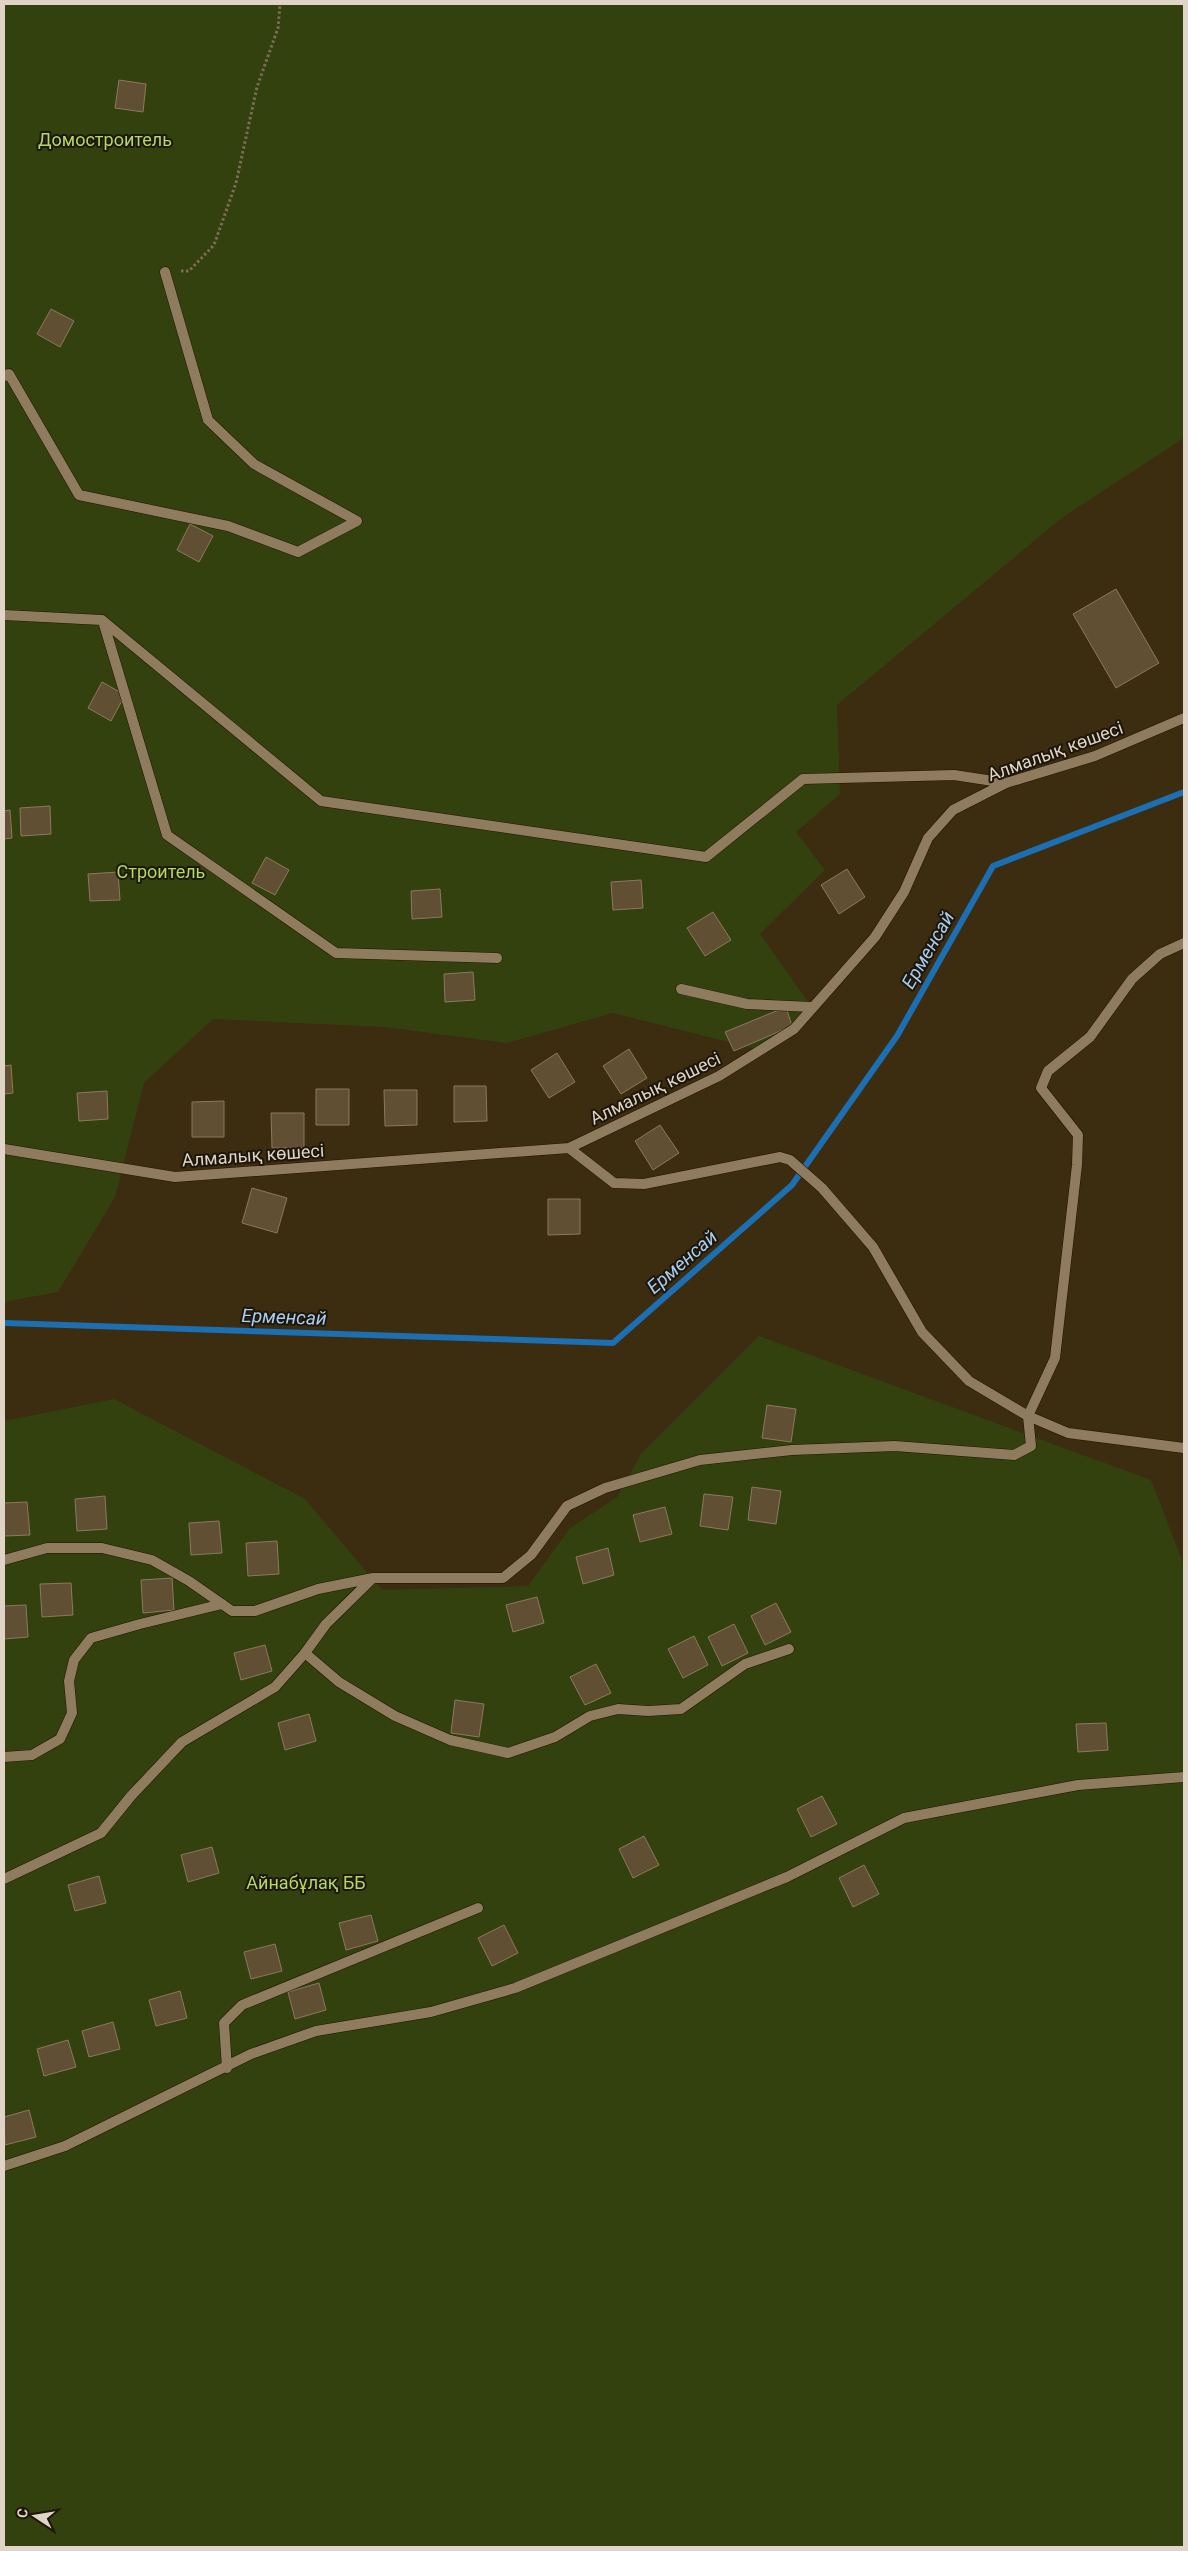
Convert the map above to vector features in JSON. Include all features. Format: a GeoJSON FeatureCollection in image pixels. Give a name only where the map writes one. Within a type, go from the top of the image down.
{"type":"FeatureCollection","features":[{"type":"Feature","properties":{"kind":"street"},"geometry":{"type":"LineString","coordinates":[[4,376],[9,374],[79,495],[228,526],[298,552],[357,521],[254,464],[208,420],[165,272]]}},
{"type":"Feature","properties":{"kind":"street"},"geometry":{"type":"LineString","coordinates":[[4,615],[102,620],[321,801],[706,857],[802,779],[954,775],[1006,783]]}},
{"type":"Feature","properties":{"kind":"street"},"geometry":{"type":"LineString","coordinates":[[102,620],[167,835],[336,954],[497,958]]}},
{"type":"Feature","properties":{"kind":"street","name":"Алмалық көшесі"},"geometry":{"type":"LineString","coordinates":[[4,1149],[175,1177],[569,1148],[719,1076],[794,1029],[875,936],[904,892],[928,838],[952,810],[1006,783],[1094,756],[1184,718]]}},
{"type":"Feature","properties":{"kind":"street"},"geometry":{"type":"LineString","coordinates":[[4,1560],[47,1548],[102,1548],[152,1560],[188,1581],[232,1611],[254,1611],[318,1590],[372,1578],[503,1578],[531,1555],[568,1506],[605,1488],[700,1460],[792,1450],[895,1446],[1014,1455],[1031,1446],[1028,1416],[1055,1358],[1077,1165],[1078,1136],[1042,1088],[1048,1071],[1090,1037],[1132,979],[1160,954],[1184,943]]}},
{"type":"Feature","properties":{"kind":"street"},"geometry":{"type":"LineString","coordinates":[[681,989],[747,1004],[812,1007]]}},
{"type":"Feature","properties":{"kind":"street"},"geometry":{"type":"LineString","coordinates":[[569,1148],[614,1184],[644,1184],[780,1157],[790,1160],[822,1188],[873,1247],[922,1332],[970,1381],[1028,1416],[1068,1433],[1184,1448]]}},
{"type":"Feature","properties":{"kind":"street"},"geometry":{"type":"LineString","coordinates":[[4,1879],[101,1833],[182,1742],[276,1687],[305,1653],[326,1624],[372,1578]]}},
{"type":"Feature","properties":{"kind":"street"},"geometry":{"type":"LineString","coordinates":[[4,1757],[32,1756],[60,1739],[72,1713],[69,1681],[74,1660],[91,1638],[222,1604]]}},
{"type":"Feature","properties":{"kind":"street"},"geometry":{"type":"LineString","coordinates":[[305,1653],[338,1682],[395,1716],[450,1740],[508,1754],[555,1737],[590,1716],[618,1709],[648,1711],[681,1709],[745,1664],[789,1648]]}},
{"type":"Feature","properties":{"kind":"street"},"geometry":{"type":"LineString","coordinates":[[4,2166],[65,2146],[227,2068],[251,2054],[316,2030],[431,2012],[515,1988],[787,1877],[904,1818],[1078,1785],[1184,1777]]}},
{"type":"Feature","properties":{"kind":"street"},"geometry":{"type":"LineString","coordinates":[[227,2068],[224,2023],[242,2005],[478,1908]]}},
{"type":"Feature","properties":{"kind":"path"},"geometry":{"type":"LineString","coordinates":[[165,272],[189,271],[214,245],[236,183],[257,87],[278,28],[280,4]]}},
{"type":"Feature","properties":{"kind":"green space"},"geometry":{"type":"Polygon","coordinates":[[[4,4],[1184,4],[1184,438],[1063,517],[837,705],[840,794],[796,832],[825,870],[760,934],[812,1007],[794,1029],[761,1050],[613,1013],[507,1043],[384,1027],[213,1019],[144,1083],[115,1197],[58,1292],[4,1302],[4,4]]]}},
{"type":"Feature","properties":{"kind":"green space","name":"Айнабұлақ ББ"},"geometry":{"type":"Polygon","coordinates":[[[759,1336],[1151,1480],[1184,1565],[1184,2547],[4,2547],[4,1421],[114,1399],[305,1499],[382,1590],[528,1586],[570,1528],[617,1497],[641,1454],[759,1336]]]}},
{"type":"Feature","properties":{"kind":"building"},"geometry":{"type":"Polygon","coordinates":[[[119,80],[146,84],[143,112],[115,108],[119,80]]]}},
{"type":"Feature","properties":{"kind":"building"},"geometry":{"type":"Polygon","coordinates":[[[51,309],[74,321],[60,347],[37,334],[51,309]]]}},
{"type":"Feature","properties":{"kind":"building"},"geometry":{"type":"Polygon","coordinates":[[[190,524],[213,536],[199,562],[177,550],[190,524]]]}},
{"type":"Feature","properties":{"kind":"building"},"geometry":{"type":"Polygon","coordinates":[[[1116,589],[1159,663],[1116,688],[1073,614],[1116,589]]]}},
{"type":"Feature","properties":{"kind":"building"},"geometry":{"type":"Polygon","coordinates":[[[102,682],[125,695],[111,721],[88,708],[102,682]]]}},
{"type":"Feature","properties":{"kind":"building"},"geometry":{"type":"Polygon","coordinates":[[[50,806],[51,834],[21,836],[20,808],[50,806]]]}},
{"type":"Feature","properties":{"kind":"building"},"geometry":{"type":"Polygon","coordinates":[[[10,810],[12,838],[4,839],[4,811],[10,810]]]}},
{"type":"Feature","properties":{"kind":"building"},"geometry":{"type":"Polygon","coordinates":[[[266,857],[289,870],[275,895],[252,883],[266,857]]]}},
{"type":"Feature","properties":{"kind":"building"},"geometry":{"type":"Polygon","coordinates":[[[847,869],[865,897],[839,914],[821,885],[847,869]]]}},
{"type":"Feature","properties":{"kind":"building"},"geometry":{"type":"Polygon","coordinates":[[[118,872],[120,900],[90,901],[88,874],[118,872]]]}},
{"type":"Feature","properties":{"kind":"building"},"geometry":{"type":"Polygon","coordinates":[[[641,880],[643,908],[613,910],[611,882],[641,880]]]}},
{"type":"Feature","properties":{"kind":"building"},"geometry":{"type":"Polygon","coordinates":[[[440,889],[442,917],[412,919],[411,891],[440,889]]]}},
{"type":"Feature","properties":{"kind":"building"},"geometry":{"type":"Polygon","coordinates":[[[713,912],[731,940],[705,956],[687,928],[713,912]]]}},
{"type":"Feature","properties":{"kind":"building"},"geometry":{"type":"Polygon","coordinates":[[[473,972],[475,1000],[445,1002],[444,974],[473,972]]]}},
{"type":"Feature","properties":{"kind":"building"},"geometry":{"type":"Polygon","coordinates":[[[786,1007],[792,1026],[734,1051],[725,1032],[786,1007]]]}},
{"type":"Feature","properties":{"kind":"building"},"geometry":{"type":"Polygon","coordinates":[[[629,1049],[647,1078],[621,1094],[603,1066],[629,1049]]]}},
{"type":"Feature","properties":{"kind":"building"},"geometry":{"type":"Polygon","coordinates":[[[557,1053],[575,1082],[549,1098],[531,1070],[557,1053]]]}},
{"type":"Feature","properties":{"kind":"building"},"geometry":{"type":"Polygon","coordinates":[[[11,1065],[13,1093],[4,1094],[4,1066],[11,1065]]]}},
{"type":"Feature","properties":{"kind":"building"},"geometry":{"type":"Polygon","coordinates":[[[454,1086],[486,1086],[487,1121],[454,1122],[454,1086]]]}},
{"type":"Feature","properties":{"kind":"building"},"geometry":{"type":"Polygon","coordinates":[[[316,1089],[349,1089],[349,1125],[316,1125],[316,1089]]]}},
{"type":"Feature","properties":{"kind":"building"},"geometry":{"type":"Polygon","coordinates":[[[384,1090],[417,1090],[417,1125],[385,1126],[384,1090]]]}},
{"type":"Feature","properties":{"kind":"building"},"geometry":{"type":"Polygon","coordinates":[[[107,1091],[108,1119],[79,1121],[77,1093],[107,1091]]]}},
{"type":"Feature","properties":{"kind":"building"},"geometry":{"type":"Polygon","coordinates":[[[224,1101],[224,1137],[192,1137],[192,1102],[224,1101]]]}},
{"type":"Feature","properties":{"kind":"building"},"geometry":{"type":"Polygon","coordinates":[[[271,1113],[304,1113],[304,1148],[272,1148],[271,1113]]]}},
{"type":"Feature","properties":{"kind":"building"},"geometry":{"type":"Polygon","coordinates":[[[660,1125],[679,1153],[653,1170],[635,1141],[660,1125]]]}},
{"type":"Feature","properties":{"kind":"building"},"geometry":{"type":"Polygon","coordinates":[[[252,1188],[287,1198],[277,1233],[242,1223],[252,1188]]]}},
{"type":"Feature","properties":{"kind":"building"},"geometry":{"type":"Polygon","coordinates":[[[548,1199],[580,1199],[580,1234],[548,1235],[548,1199]]]}},
{"type":"Feature","properties":{"kind":"building"},"geometry":{"type":"Polygon","coordinates":[[[767,1405],[796,1409],[791,1442],[762,1438],[767,1405]]]}},
{"type":"Feature","properties":{"kind":"building"},"geometry":{"type":"Polygon","coordinates":[[[752,1487],[781,1491],[776,1524],[748,1520],[752,1487]]]}},
{"type":"Feature","properties":{"kind":"building"},"geometry":{"type":"Polygon","coordinates":[[[704,1494],[733,1497],[728,1530],[700,1526],[704,1494]]]}},
{"type":"Feature","properties":{"kind":"building"},"geometry":{"type":"Polygon","coordinates":[[[105,1496],[107,1529],[77,1531],[75,1499],[105,1496]]]}},
{"type":"Feature","properties":{"kind":"building"},"geometry":{"type":"Polygon","coordinates":[[[27,1502],[30,1535],[4,1536],[4,1503],[27,1502]]]}},
{"type":"Feature","properties":{"kind":"building"},"geometry":{"type":"Polygon","coordinates":[[[665,1507],[672,1534],[640,1542],[633,1515],[665,1507]]]}},
{"type":"Feature","properties":{"kind":"building"},"geometry":{"type":"Polygon","coordinates":[[[219,1521],[222,1553],[191,1555],[189,1523],[219,1521]]]}},
{"type":"Feature","properties":{"kind":"building"},"geometry":{"type":"Polygon","coordinates":[[[277,1541],[279,1574],[248,1576],[246,1543],[277,1541]]]}},
{"type":"Feature","properties":{"kind":"building"},"geometry":{"type":"Polygon","coordinates":[[[608,1548],[614,1575],[583,1584],[576,1557],[608,1548]]]}},
{"type":"Feature","properties":{"kind":"building"},"geometry":{"type":"Polygon","coordinates":[[[172,1578],[174,1610],[143,1613],[141,1580],[172,1578]]]}},
{"type":"Feature","properties":{"kind":"building"},"geometry":{"type":"Polygon","coordinates":[[[71,1583],[73,1615],[42,1617],[40,1584],[71,1583]]]}},
{"type":"Feature","properties":{"kind":"building"},"geometry":{"type":"Polygon","coordinates":[[[537,1597],[544,1623],[513,1632],[506,1605],[537,1597]]]}},
{"type":"Feature","properties":{"kind":"building"},"geometry":{"type":"Polygon","coordinates":[[[776,1603],[791,1632],[765,1645],[751,1616],[776,1603]]]}},
{"type":"Feature","properties":{"kind":"building"},"geometry":{"type":"Polygon","coordinates":[[[26,1605],[28,1637],[4,1639],[4,1606],[26,1605]]]}},
{"type":"Feature","properties":{"kind":"building"},"geometry":{"type":"Polygon","coordinates":[[[734,1624],[748,1653],[722,1666],[708,1637],[734,1624]]]}},
{"type":"Feature","properties":{"kind":"building"},"geometry":{"type":"Polygon","coordinates":[[[694,1636],[708,1665],[683,1678],[668,1649],[694,1636]]]}},
{"type":"Feature","properties":{"kind":"building"},"geometry":{"type":"Polygon","coordinates":[[[265,1645],[272,1671],[241,1680],[234,1653],[265,1645]]]}},
{"type":"Feature","properties":{"kind":"building"},"geometry":{"type":"Polygon","coordinates":[[[596,1664],[611,1693],[585,1705],[570,1677],[596,1664]]]}},
{"type":"Feature","properties":{"kind":"building"},"geometry":{"type":"Polygon","coordinates":[[[455,1700],[484,1704],[479,1737],[451,1733],[455,1700]]]}},
{"type":"Feature","properties":{"kind":"building"},"geometry":{"type":"Polygon","coordinates":[[[309,1714],[316,1741],[285,1750],[278,1723],[309,1714]]]}},
{"type":"Feature","properties":{"kind":"building"},"geometry":{"type":"Polygon","coordinates":[[[1106,1723],[1108,1750],[1078,1752],[1076,1724],[1106,1723]]]}},
{"type":"Feature","properties":{"kind":"building"},"geometry":{"type":"Polygon","coordinates":[[[822,1796],[837,1824],[811,1837],[797,1809],[822,1796]]]}},
{"type":"Feature","properties":{"kind":"building"},"geometry":{"type":"Polygon","coordinates":[[[644,1836],[659,1865],[633,1878],[619,1849],[644,1836]]]}},
{"type":"Feature","properties":{"kind":"building"},"geometry":{"type":"Polygon","coordinates":[[[212,1847],[219,1873],[188,1882],[181,1855],[212,1847]]]}},
{"type":"Feature","properties":{"kind":"building"},"geometry":{"type":"Polygon","coordinates":[[[864,1865],[879,1894],[853,1907],[839,1878],[864,1865]]]}},
{"type":"Feature","properties":{"kind":"building"},"geometry":{"type":"Polygon","coordinates":[[[99,1876],[106,1903],[75,1911],[68,1885],[99,1876]]]}},
{"type":"Feature","properties":{"kind":"building"},"geometry":{"type":"Polygon","coordinates":[[[371,1915],[378,1941],[346,1950],[339,1923],[371,1915]]]}},
{"type":"Feature","properties":{"kind":"building"},"geometry":{"type":"Polygon","coordinates":[[[504,1925],[518,1953],[492,1966],[478,1938],[504,1925]]]}},
{"type":"Feature","properties":{"kind":"building"},"geometry":{"type":"Polygon","coordinates":[[[275,1944],[282,1971],[251,1979],[244,1952],[275,1944]]]}},
{"type":"Feature","properties":{"kind":"building"},"geometry":{"type":"Polygon","coordinates":[[[319,1983],[326,2010],[295,2019],[288,1992],[319,1983]]]}},
{"type":"Feature","properties":{"kind":"building"},"geometry":{"type":"Polygon","coordinates":[[[180,1991],[187,2018],[156,2026],[149,2000],[180,1991]]]}},
{"type":"Feature","properties":{"kind":"building"},"geometry":{"type":"Polygon","coordinates":[[[113,2022],[120,2049],[89,2057],[82,2031],[113,2022]]]}},
{"type":"Feature","properties":{"kind":"building"},"geometry":{"type":"Polygon","coordinates":[[[68,2040],[76,2067],[44,2076],[37,2049],[68,2040]]]}},
{"type":"Feature","properties":{"kind":"building"},"geometry":{"type":"Polygon","coordinates":[[[29,2110],[36,2137],[5,2145],[4,2117],[29,2110]]]}},
{"type":"Feature","properties":{"kind":"waterway","name":"Ерменсай"},"geometry":{"type":"LineString","coordinates":[[4,1323],[613,1343],[792,1185],[897,1036],[993,866],[1184,792]]}},
{"type":"Feature","properties":{"kind":"park label","name":"Домостроитель"},"geometry":{"type":"Point","coordinates":[105,139]}},
{"type":"Feature","properties":{"kind":"park label","name":"Строитель"},"geometry":{"type":"Point","coordinates":[161,871]}}]}
